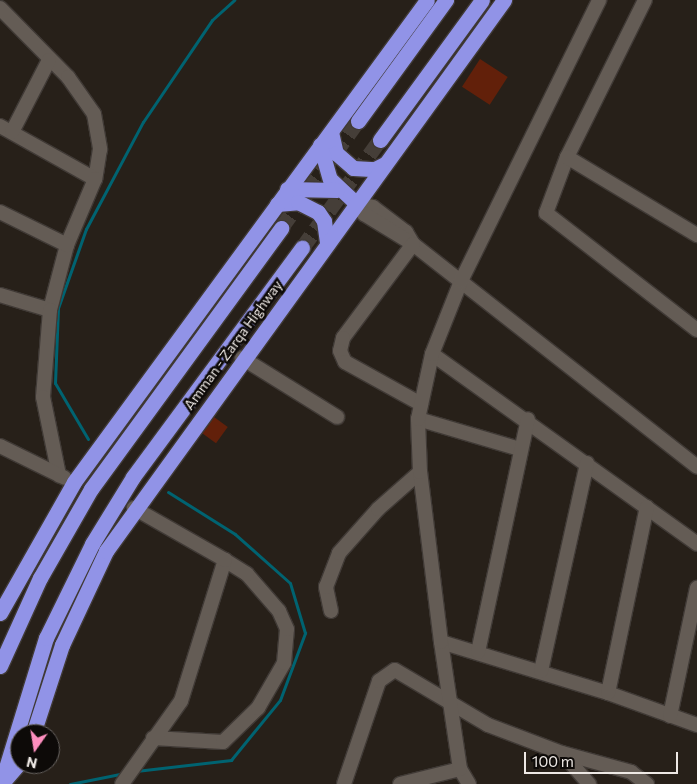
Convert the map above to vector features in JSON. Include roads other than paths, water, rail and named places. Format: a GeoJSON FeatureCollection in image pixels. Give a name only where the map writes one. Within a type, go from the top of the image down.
{"type":"FeatureCollection","features":[{"type":"Feature","properties":{"kind":"highway"},"geometry":{"type":"LineString","coordinates":[[0,613],[74,482],[427,0]]}},
{"type":"Feature","properties":{"kind":"highway"},"geometry":{"type":"LineString","coordinates":[[358,120],[446,0]]}},
{"type":"Feature","properties":{"kind":"highway"},"geometry":{"type":"LineString","coordinates":[[380,140],[482,0]]}},
{"type":"Feature","properties":{"kind":"highway","name":"Amman - Zarqa Highway"},"geometry":{"type":"LineString","coordinates":[[36,724],[62,645],[106,551],[134,508],[242,358],[504,0]]}},
{"type":"Feature","properties":{"kind":"highway"},"geometry":{"type":"LineString","coordinates":[[331,132],[336,153],[353,168],[375,169],[385,164]]}},
{"type":"Feature","properties":{"kind":"highway"},"geometry":{"type":"LineString","coordinates":[[320,145],[337,190]]}},
{"type":"Feature","properties":{"kind":"highway"},"geometry":{"type":"LineString","coordinates":[[288,189],[337,190],[356,203]]}},
{"type":"Feature","properties":{"kind":"highway"},"geometry":{"type":"LineString","coordinates":[[277,204],[298,202],[318,212],[326,227],[327,243]]}},
{"type":"Feature","properties":{"kind":"highway"},"geometry":{"type":"LineString","coordinates":[[0,666],[17,625],[91,490],[281,228]]}},
{"type":"Feature","properties":{"kind":"highway","name":"Amman - Zarqa Highway"},"geometry":{"type":"LineString","coordinates":[[1,784],[46,638],[92,544],[133,477],[302,248]]}},
{"type":"Feature","properties":{"kind":"highway"},"geometry":{"type":"LineString","coordinates":[[0,617],[17,625]]}},
{"type":"Feature","properties":{"kind":"highway"},"geometry":{"type":"LineString","coordinates":[[46,638],[62,645]]}},
{"type":"Feature","properties":{"kind":"highway","name":"Amman - Zarqa Highway"},"geometry":{"type":"LineString","coordinates":[[1,784],[10,774]]}},
{"type":"Feature","properties":{"kind":"street"},"geometry":{"type":"LineString","coordinates":[[468,784],[460,769],[441,642],[420,472],[418,419],[432,354],[461,281],[599,0]]}},
{"type":"Feature","properties":{"kind":"street"},"geometry":{"type":"LineString","coordinates":[[645,0],[568,157],[547,205],[548,216],[697,330]]}},
{"type":"Feature","properties":{"kind":"street"},"geometry":{"type":"LineString","coordinates":[[0,8],[49,60],[94,114],[100,149],[95,179],[67,245],[50,310],[43,397],[59,476]]}},
{"type":"Feature","properties":{"kind":"street"},"geometry":{"type":"LineString","coordinates":[[49,60],[6,129],[95,179]]}},
{"type":"Feature","properties":{"kind":"street"},"geometry":{"type":"LineString","coordinates":[[568,157],[697,235]]}},
{"type":"Feature","properties":{"kind":"street"},"geometry":{"type":"LineString","coordinates":[[356,203],[367,216],[413,244],[697,467]]}},
{"type":"Feature","properties":{"kind":"street"},"geometry":{"type":"LineString","coordinates":[[0,212],[67,245]]}},
{"type":"Feature","properties":{"kind":"street"},"geometry":{"type":"LineString","coordinates":[[413,244],[343,338],[340,351],[350,365],[421,404]]}},
{"type":"Feature","properties":{"kind":"street"},"geometry":{"type":"LineString","coordinates":[[0,295],[50,310]]}},
{"type":"Feature","properties":{"kind":"street"},"geometry":{"type":"LineString","coordinates":[[432,354],[528,419],[697,544]]}},
{"type":"Feature","properties":{"kind":"street"},"geometry":{"type":"LineString","coordinates":[[242,358],[337,417]]}},
{"type":"Feature","properties":{"kind":"street"},"geometry":{"type":"LineString","coordinates":[[418,419],[520,449]]}},
{"type":"Feature","properties":{"kind":"street"},"geometry":{"type":"LineString","coordinates":[[478,652],[520,449],[528,419]]}},
{"type":"Feature","properties":{"kind":"street"},"geometry":{"type":"LineString","coordinates":[[0,446],[74,482]]}},
{"type":"Feature","properties":{"kind":"street"},"geometry":{"type":"LineString","coordinates":[[541,671],[587,463]]}},
{"type":"Feature","properties":{"kind":"street"},"geometry":{"type":"LineString","coordinates":[[331,611],[326,587],[339,553],[378,509],[420,472]]}},
{"type":"Feature","properties":{"kind":"street"},"geometry":{"type":"LineString","coordinates":[[608,693],[647,507]]}},
{"type":"Feature","properties":{"kind":"street"},"geometry":{"type":"LineString","coordinates":[[134,508],[247,574],[279,611],[287,629],[284,663],[258,708],[223,742],[153,738]]}},
{"type":"Feature","properties":{"kind":"street"},"geometry":{"type":"LineString","coordinates":[[122,784],[183,695],[225,560]]}},
{"type":"Feature","properties":{"kind":"street"},"geometry":{"type":"LineString","coordinates":[[670,716],[697,588]]}},
{"type":"Feature","properties":{"kind":"street"},"geometry":{"type":"LineString","coordinates":[[441,642],[541,671],[697,725]]}},
{"type":"Feature","properties":{"kind":"street"},"geometry":{"type":"LineString","coordinates":[[344,784],[383,676],[400,672],[496,729],[562,754],[631,772],[647,784]]}},
{"type":"Feature","properties":{"kind":"street"},"geometry":{"type":"LineString","coordinates":[[562,754],[589,784]]}},
{"type":"Feature","properties":{"kind":"street"},"geometry":{"type":"LineString","coordinates":[[400,784],[460,769]]}},
{"type":"Feature","properties":{"kind":"waterway"},"geometry":{"type":"LineString","coordinates":[[88,439],[55,383],[58,308],[86,229],[143,122],[212,20],[234,0]]}},
{"type":"Feature","properties":{"kind":"waterway"},"geometry":{"type":"LineString","coordinates":[[136,771],[231,760],[280,700],[305,633],[290,583],[235,534],[168,492]]}},
{"type":"Feature","properties":{"kind":"waterway"},"geometry":{"type":"LineString","coordinates":[[70,784],[125,773]]}},
{"type":"Feature","properties":{"kind":"tunnel"},"geometry":{"type":"LineString","coordinates":[[281,228],[358,121]]}},
{"type":"Feature","properties":{"kind":"tunnel"},"geometry":{"type":"LineString","coordinates":[[302,248],[380,140]]}}]}
